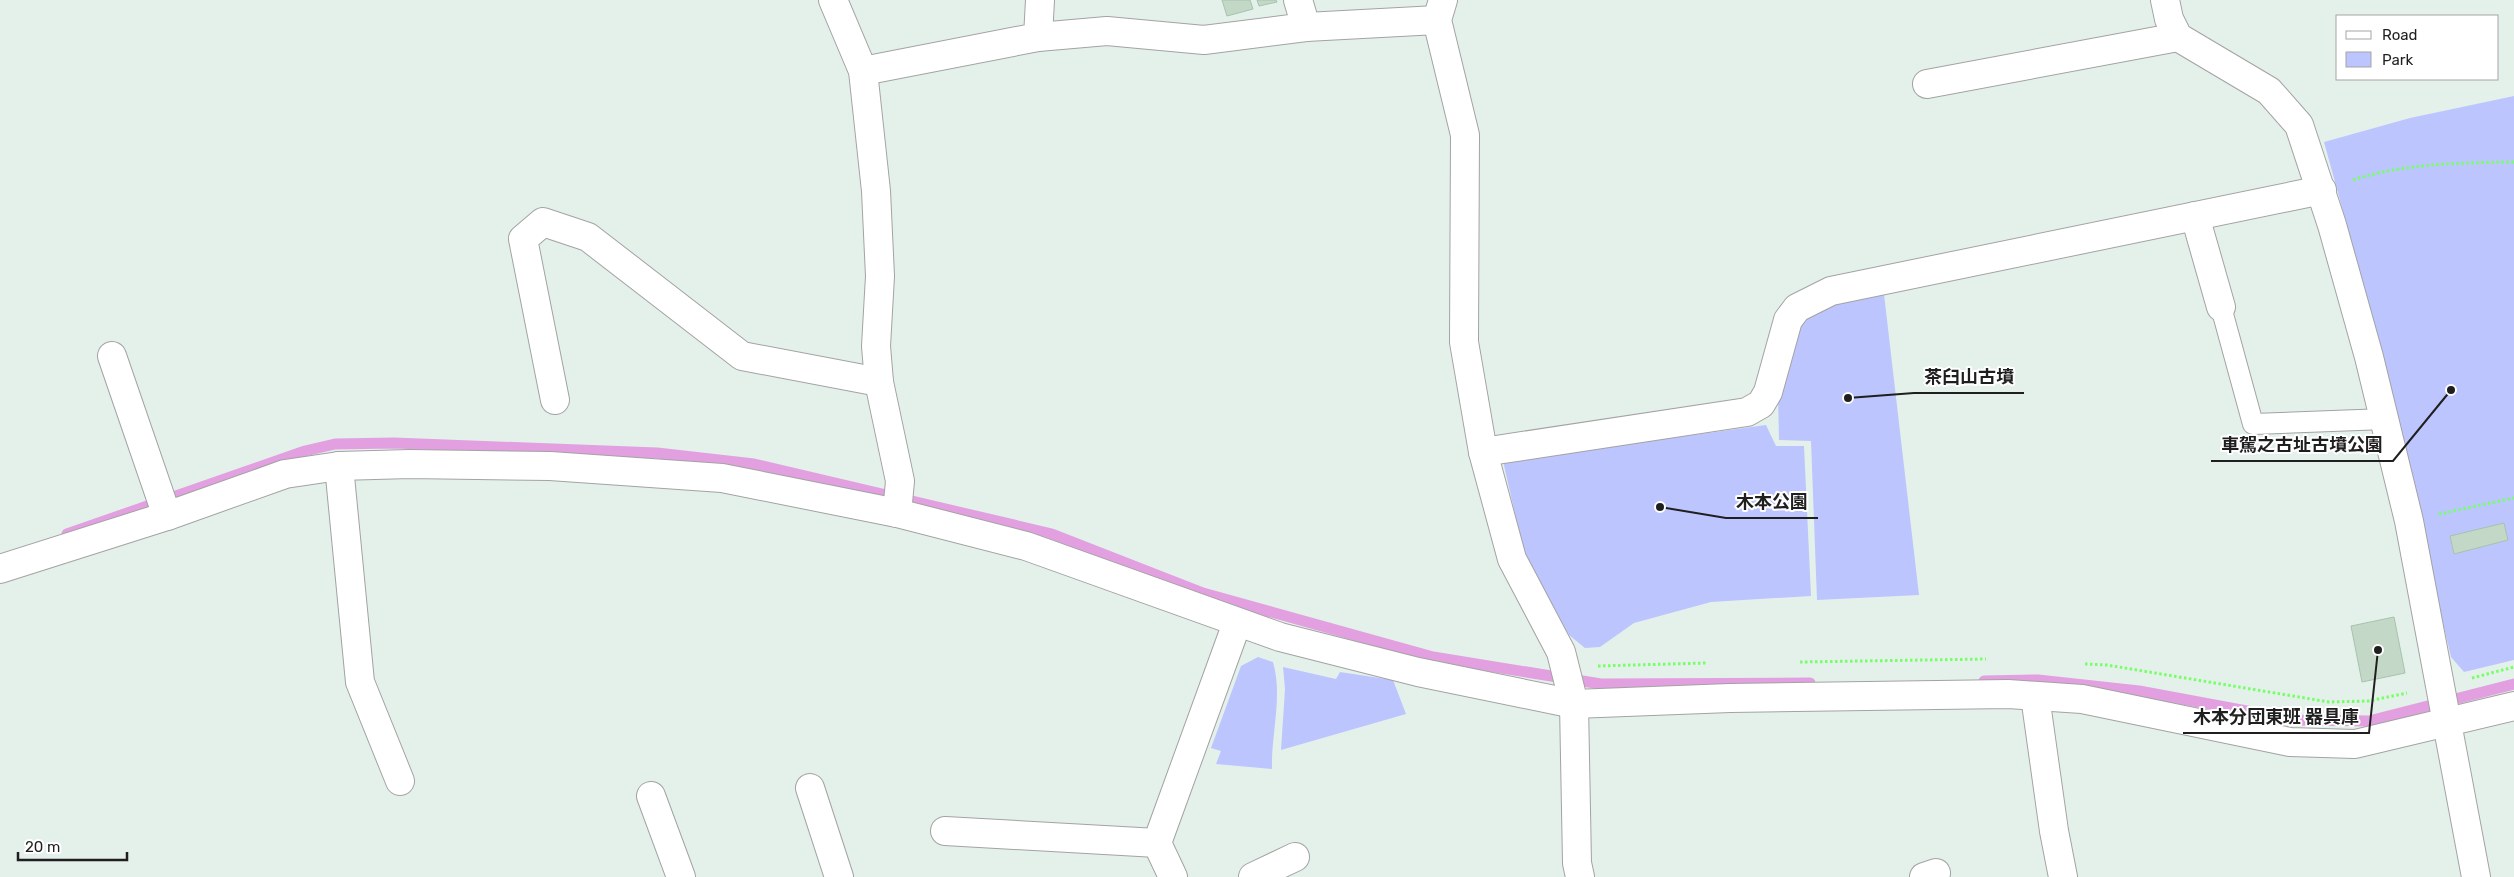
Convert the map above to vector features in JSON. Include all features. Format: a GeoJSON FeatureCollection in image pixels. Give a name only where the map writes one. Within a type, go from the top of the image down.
{"type":"FeatureCollection","features":[{"type":"Feature","properties":{"kind":"street"},"geometry":{"type":"LineString","coordinates":[[833,0],[863,71],[877,200],[880,276],[876,346],[879,382],[900,481],[897,513]]}},
{"type":"Feature","properties":{"kind":"street"},"geometry":{"type":"LineString","coordinates":[[1038,37],[1040,0]]}},
{"type":"Feature","properties":{"kind":"street"},"geometry":{"type":"LineString","coordinates":[[1298,0],[1306,26]]}},
{"type":"Feature","properties":{"kind":"street"},"geometry":{"type":"LineString","coordinates":[[2165,0],[2169,19],[2178,37],[2269,91],[2299,125],[2322,190],[2370,357],[2410,520],[2437,677],[2476,877]]}},
{"type":"Feature","properties":{"kind":"street"},"geometry":{"type":"LineString","coordinates":[[863,71],[1038,37],[1107,32],[1204,40],[1440,10],[1466,135],[1464,342],[1483,452],[1512,559],[1561,652],[1574,704],[1577,863],[1580,877]]}},
{"type":"Feature","properties":{"kind":"street"},"geometry":{"type":"LineString","coordinates":[[1927,84],[2178,37]]}},
{"type":"Feature","properties":{"kind":"street"},"geometry":{"type":"LineString","coordinates":[[1483,452],[1747,412],[1761,404],[1768,392],[1788,320],[1798,308],[1831,290],[2322,190]]}},
{"type":"Feature","properties":{"kind":"street"},"geometry":{"type":"LineString","coordinates":[[2195,216],[2221,307]]}},
{"type":"Feature","properties":{"kind":"street"},"geometry":{"type":"LineString","coordinates":[[555,400],[523,239],[543,222],[588,237],[742,356],[879,382]]}},
{"type":"Feature","properties":{"kind":"street"},"geometry":{"type":"LineString","coordinates":[[112,356],[167,516]]}},
{"type":"Feature","properties":{"kind":"street"},"geometry":{"type":"LineString","coordinates":[[0,569],[167,516],[285,474],[339,466],[410,464],[550,466],[722,478],[897,513],[1026,546],[1236,623],[1418,672],[1574,704],[1740,698],[2008,694],[2082,700],[2290,742],[2355,744],[2514,706]]}},
{"type":"Feature","properties":{"kind":"street"},"geometry":{"type":"LineString","coordinates":[[339,466],[360,682],[400,781]]}},
{"type":"Feature","properties":{"kind":"street"},"geometry":{"type":"LineString","coordinates":[[1173,877],[1157,843],[1236,623]]}},
{"type":"Feature","properties":{"kind":"street"},"geometry":{"type":"LineString","coordinates":[[2035,696],[2054,831],[2063,877]]}},
{"type":"Feature","properties":{"kind":"street"},"geometry":{"type":"LineString","coordinates":[[810,788],[839,877]]}},
{"type":"Feature","properties":{"kind":"street"},"geometry":{"type":"LineString","coordinates":[[651,796],[681,877]]}},
{"type":"Feature","properties":{"kind":"street"},"geometry":{"type":"LineString","coordinates":[[945,831],[1157,843]]}},
{"type":"Feature","properties":{"kind":"street"},"geometry":{"type":"LineString","coordinates":[[1253,877],[1295,857]]}},
{"type":"Feature","properties":{"kind":"lane"},"geometry":{"type":"LineString","coordinates":[[2221,307],[2253,424],[2385,419]]}},
{"type":"Feature","properties":{"kind":"path"},"geometry":{"type":"LineString","coordinates":[[2322,190],[2371,174],[2429,164],[2514,162]]}},
{"type":"Feature","properties":{"kind":"path"},"geometry":{"type":"LineString","coordinates":[[2410,520],[2514,498]]}},
{"type":"Feature","properties":{"kind":"path"},"geometry":{"type":"LineString","coordinates":[[2437,677],[2514,667]]}},
{"type":"Feature","properties":{"kind":"green space"},"geometry":{"type":"Polygon","coordinates":[[[2514,96],[2514,660],[2464,672],[2451,657],[2362,280],[2324,142],[2410,118],[2514,96]]]}},
{"type":"Feature","properties":{"kind":"green space"},"geometry":{"type":"Polygon","coordinates":[[[1884,294],[1919,595],[1817,600],[1811,441],[1779,440],[1778,394],[1795,325],[1825,305],[1884,294]]]}},
{"type":"Feature","properties":{"kind":"green space"},"geometry":{"type":"Polygon","coordinates":[[[1766,425],[1776,446],[1804,446],[1811,596],[1711,602],[1634,623],[1600,647],[1585,648],[1569,635],[1524,553],[1503,461],[1766,425]]]}},
{"type":"Feature","properties":{"kind":"green space"},"geometry":{"type":"Polygon","coordinates":[[[1258,657],[1273,662],[1276,675],[1277,702],[1272,769],[1216,764],[1221,751],[1211,748],[1241,666],[1258,657]]]}},
{"type":"Feature","properties":{"kind":"green space"},"geometry":{"type":"Polygon","coordinates":[[[1283,667],[1336,679],[1340,672],[1393,680],[1406,714],[1281,750],[1285,689],[1283,667]]]}},
{"type":"Feature","properties":{"kind":"building"},"geometry":{"type":"Polygon","coordinates":[[[1222,0],[1250,0],[1253,9],[1227,16],[1222,0]]]}},
{"type":"Feature","properties":{"kind":"building"},"geometry":{"type":"Polygon","coordinates":[[[1257,0],[1276,0],[1277,2],[1259,6],[1257,0]]]}},
{"type":"Feature","properties":{"kind":"building"},"geometry":{"type":"Polygon","coordinates":[[[2504,523],[2508,540],[2454,554],[2450,536],[2504,523]]]}},
{"type":"Feature","properties":{"kind":"building"},"geometry":{"type":"Polygon","coordinates":[[[2394,617],[2405,673],[2362,682],[2351,626],[2394,617]]]}},
{"type":"Feature","properties":{"kind":"waterway"},"geometry":{"type":"LineString","coordinates":[[67,534],[305,451],[335,444],[394,443],[657,453],[754,464],[1052,534],[1203,593],[1433,657],[1601,684],[1810,683]]}},
{"type":"Feature","properties":{"kind":"waterway"},"geometry":{"type":"LineString","coordinates":[[1984,681],[2038,680],[2139,691],[2296,720],[2369,721],[2514,684]]}},
{"type":"Feature","properties":{"kind":"place","name":"車駕之古址古墳公園"},"geometry":{"type":"Point","coordinates":[2451,390]}},
{"type":"Feature","properties":{"kind":"place","name":"茶臼山古墳"},"geometry":{"type":"Point","coordinates":[1848,398]}},
{"type":"Feature","properties":{"kind":"place","name":"木本公園"},"geometry":{"type":"Point","coordinates":[1660,507]}},
{"type":"Feature","properties":{"kind":"place","name":"木本分団東班 器具庫"},"geometry":{"type":"Point","coordinates":[2378,650]}}]}
